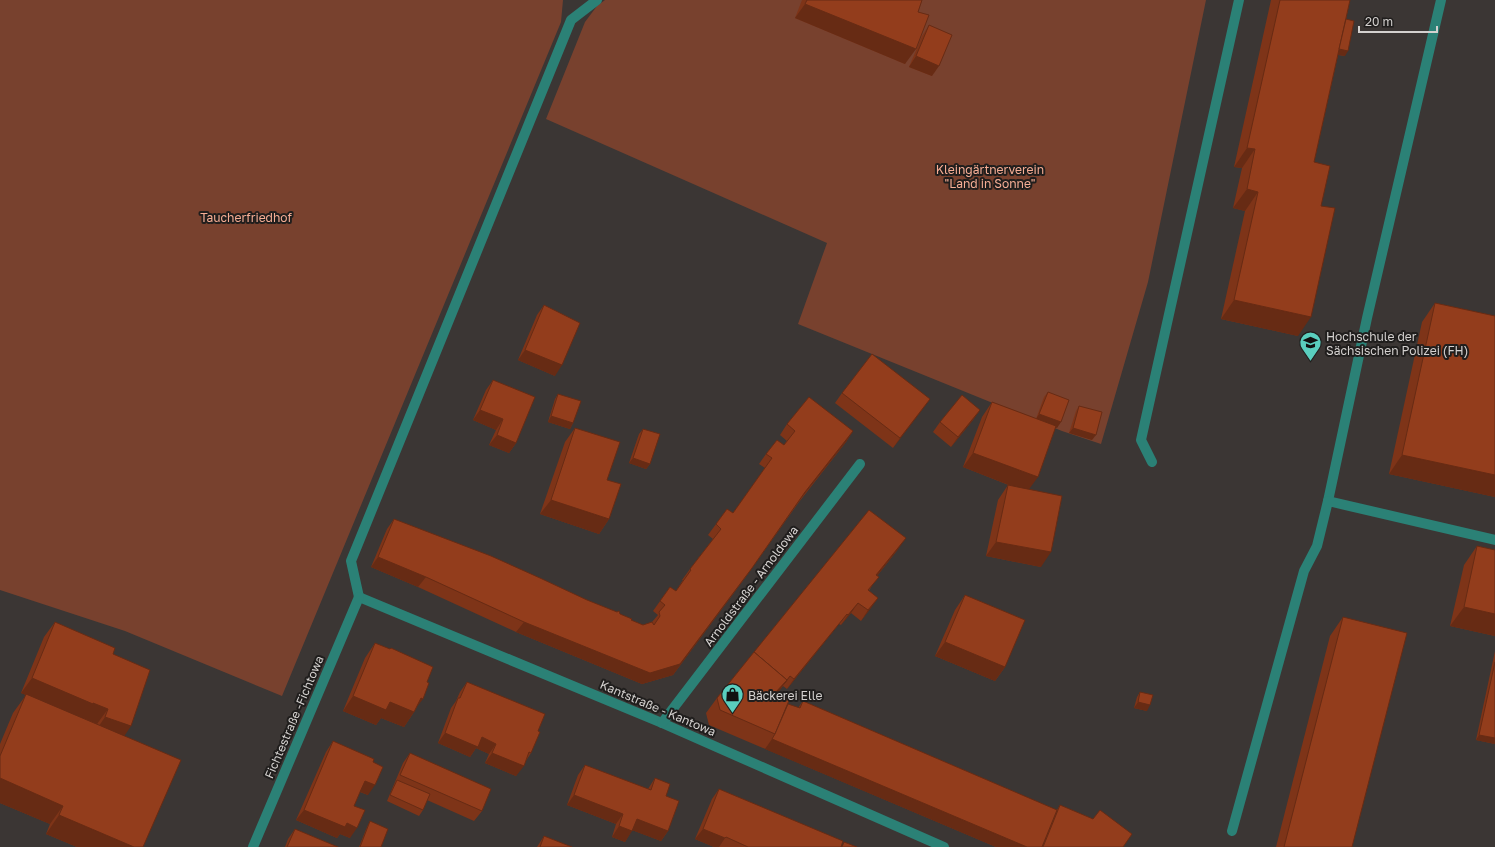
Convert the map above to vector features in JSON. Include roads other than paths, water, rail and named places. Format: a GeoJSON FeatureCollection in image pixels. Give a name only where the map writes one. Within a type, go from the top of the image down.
{"type":"FeatureCollection","features":[{"type":"Feature","properties":{"kind":"street"},"geometry":{"type":"LineString","coordinates":[[359,597],[351,562],[571,20],[597,0]]}},
{"type":"Feature","properties":{"kind":"street"},"geometry":{"type":"LineString","coordinates":[[1152,462],[1141,440],[1240,0]]}},
{"type":"Feature","properties":{"kind":"street"},"geometry":{"type":"LineString","coordinates":[[1232,832],[1304,570],[1317,546],[1367,318],[1441,0]]}},
{"type":"Feature","properties":{"kind":"street","name":"Arnoldstraße - Arnoldowa"},"geometry":{"type":"LineString","coordinates":[[662,723],[860,464]]}},
{"type":"Feature","properties":{"kind":"street"},"geometry":{"type":"LineString","coordinates":[[1328,501],[1495,540]]}},
{"type":"Feature","properties":{"kind":"street","name":"Kantstraße - Kantowa"},"geometry":{"type":"LineString","coordinates":[[359,597],[662,723],[944,847]]}},
{"type":"Feature","properties":{"kind":"street","name":"Fichtestraße -Fichtowa"},"geometry":{"type":"LineString","coordinates":[[253,847],[359,597]]}},
{"type":"Feature","properties":{"kind":"place","name":"Hochschule der Sächsischen Polizei (FH)"},"geometry":{"type":"Point","coordinates":[1310,362]}},
{"type":"Feature","properties":{"kind":"place","name":"Bäckerei Elle"},"geometry":{"type":"Point","coordinates":[733,714]}},
{"type":"Feature","properties":{"kind":"park label","name":"Kleingärtnerverein \"Land in Sonne\""},"geometry":{"type":"Point","coordinates":[990,176]}},
{"type":"Feature","properties":{"kind":"park label","name":"Taucherfriedhof"},"geometry":{"type":"Point","coordinates":[246,217]}}]}
